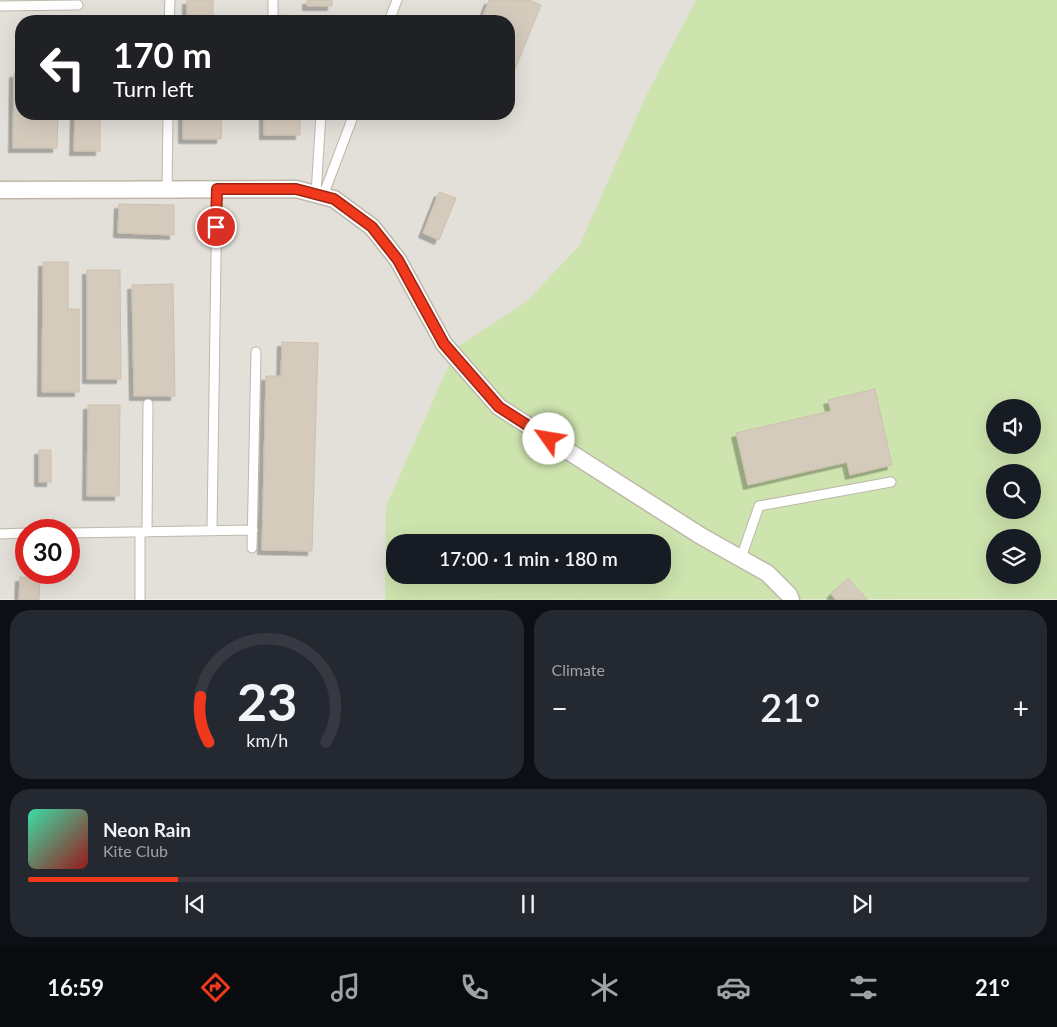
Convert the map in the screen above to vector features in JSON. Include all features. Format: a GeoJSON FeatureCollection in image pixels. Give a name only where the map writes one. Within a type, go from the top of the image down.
{"type":"FeatureCollection","features":[{"type":"Feature","properties":{"kind":"street"},"geometry":{"type":"LineString","coordinates":[[0,190],[296,189],[334,199],[372,227],[398,260],[444,344],[499,407],[701,536],[766,573],[794,598]]}},
{"type":"Feature","properties":{"kind":"lane"},"geometry":{"type":"LineString","coordinates":[[169,15],[170,0]]}},
{"type":"Feature","properties":{"kind":"lane"},"geometry":{"type":"LineString","coordinates":[[273,0],[273,15]]}},
{"type":"Feature","properties":{"kind":"lane"},"geometry":{"type":"LineString","coordinates":[[391,15],[397,0]]}},
{"type":"Feature","properties":{"kind":"lane"},"geometry":{"type":"LineString","coordinates":[[0,6],[78,5]]}},
{"type":"Feature","properties":{"kind":"lane"},"geometry":{"type":"LineString","coordinates":[[167,190],[168,120]]}},
{"type":"Feature","properties":{"kind":"lane"},"geometry":{"type":"LineString","coordinates":[[319,195],[322,120]]}},
{"type":"Feature","properties":{"kind":"lane"},"geometry":{"type":"LineString","coordinates":[[319,195],[351,120]]}},
{"type":"Feature","properties":{"kind":"lane"},"geometry":{"type":"LineString","coordinates":[[212,530],[217,189]]}},
{"type":"Feature","properties":{"kind":"lane"},"geometry":{"type":"LineString","coordinates":[[252,548],[256,352]]}},
{"type":"Feature","properties":{"kind":"lane"},"geometry":{"type":"LineString","coordinates":[[140,600],[148,404]]}},
{"type":"Feature","properties":{"kind":"lane"},"geometry":{"type":"LineString","coordinates":[[740,558],[759,506],[891,482]]}},
{"type":"Feature","properties":{"kind":"lane"},"geometry":{"type":"LineString","coordinates":[[80,533],[253,530]]}},
{"type":"Feature","properties":{"kind":"lane"},"geometry":{"type":"LineString","coordinates":[[0,534],[15,534]]}},
{"type":"Feature","properties":{"kind":"shaded area"},"geometry":{"type":"Polygon","coordinates":[[[0,0],[1057,0],[1057,599],[0,599],[0,0]]]}},
{"type":"Feature","properties":{"kind":"green space"},"geometry":{"type":"Polygon","coordinates":[[[696,0],[1057,0],[1057,599],[385,600],[386,506],[457,347],[526,302],[579,246],[648,92],[696,0]]]}},
{"type":"Feature","properties":{"kind":"building"},"geometry":{"type":"Polygon","coordinates":[[[187,0],[213,0],[213,15],[187,15],[187,0]]]}},
{"type":"Feature","properties":{"kind":"building"},"geometry":{"type":"Polygon","coordinates":[[[307,0],[332,0],[332,6],[307,6],[307,0]]]}},
{"type":"Feature","properties":{"kind":"building"},"geometry":{"type":"Polygon","coordinates":[[[489,0],[529,0],[541,5],[515,69],[515,15],[483,15],[489,0]]]}},
{"type":"Feature","properties":{"kind":"building"},"geometry":{"type":"Polygon","coordinates":[[[15,73],[15,120],[58,120],[57,148],[13,148],[15,73]]]}},
{"type":"Feature","properties":{"kind":"building"},"geometry":{"type":"Polygon","coordinates":[[[75,120],[100,120],[100,151],[74,151],[75,120]]]}},
{"type":"Feature","properties":{"kind":"building"},"geometry":{"type":"Polygon","coordinates":[[[183,120],[222,120],[221,139],[183,139],[183,120]]]}},
{"type":"Feature","properties":{"kind":"building"},"geometry":{"type":"Polygon","coordinates":[[[264,120],[300,120],[300,135],[264,135],[264,120]]]}},
{"type":"Feature","properties":{"kind":"building"},"geometry":{"type":"Polygon","coordinates":[[[439,192],[456,198],[439,240],[423,233],[439,192]]]}},
{"type":"Feature","properties":{"kind":"building"},"geometry":{"type":"Polygon","coordinates":[[[119,204],[174,205],[174,235],[118,233],[119,204]]]}},
{"type":"Feature","properties":{"kind":"building"},"geometry":{"type":"Polygon","coordinates":[[[43,262],[68,262],[68,309],[79,309],[79,392],[42,392],[43,262]]]}},
{"type":"Feature","properties":{"kind":"building"},"geometry":{"type":"Polygon","coordinates":[[[87,270],[120,270],[121,379],[87,379],[87,270]]]}},
{"type":"Feature","properties":{"kind":"building"},"geometry":{"type":"Polygon","coordinates":[[[173,284],[175,396],[134,396],[132,285],[173,284]]]}},
{"type":"Feature","properties":{"kind":"building"},"geometry":{"type":"Polygon","coordinates":[[[282,342],[318,343],[312,551],[262,550],[266,376],[281,376],[282,342]]]}},
{"type":"Feature","properties":{"kind":"building"},"geometry":{"type":"Polygon","coordinates":[[[875,389],[892,465],[850,475],[847,462],[748,485],[736,433],[831,411],[828,400],[875,389]]]}},
{"type":"Feature","properties":{"kind":"building"},"geometry":{"type":"Polygon","coordinates":[[[88,405],[120,405],[119,496],[87,496],[88,405]]]}},
{"type":"Feature","properties":{"kind":"building"},"geometry":{"type":"Polygon","coordinates":[[[39,450],[51,450],[51,482],[39,482],[39,450]]]}},
{"type":"Feature","properties":{"kind":"building"},"geometry":{"type":"Polygon","coordinates":[[[848,578],[867,600],[836,600],[831,594],[848,578]]]}},
{"type":"Feature","properties":{"kind":"building"},"geometry":{"type":"Polygon","coordinates":[[[20,584],[40,584],[39,600],[19,600],[20,584]]]}},
{"type":"Feature","properties":{"kind":"route"},"geometry":{"type":"LineString","coordinates":[[216,227],[217,189],[296,189],[334,199],[372,227],[398,260],[444,344],[499,407],[549,439]]}}]}
